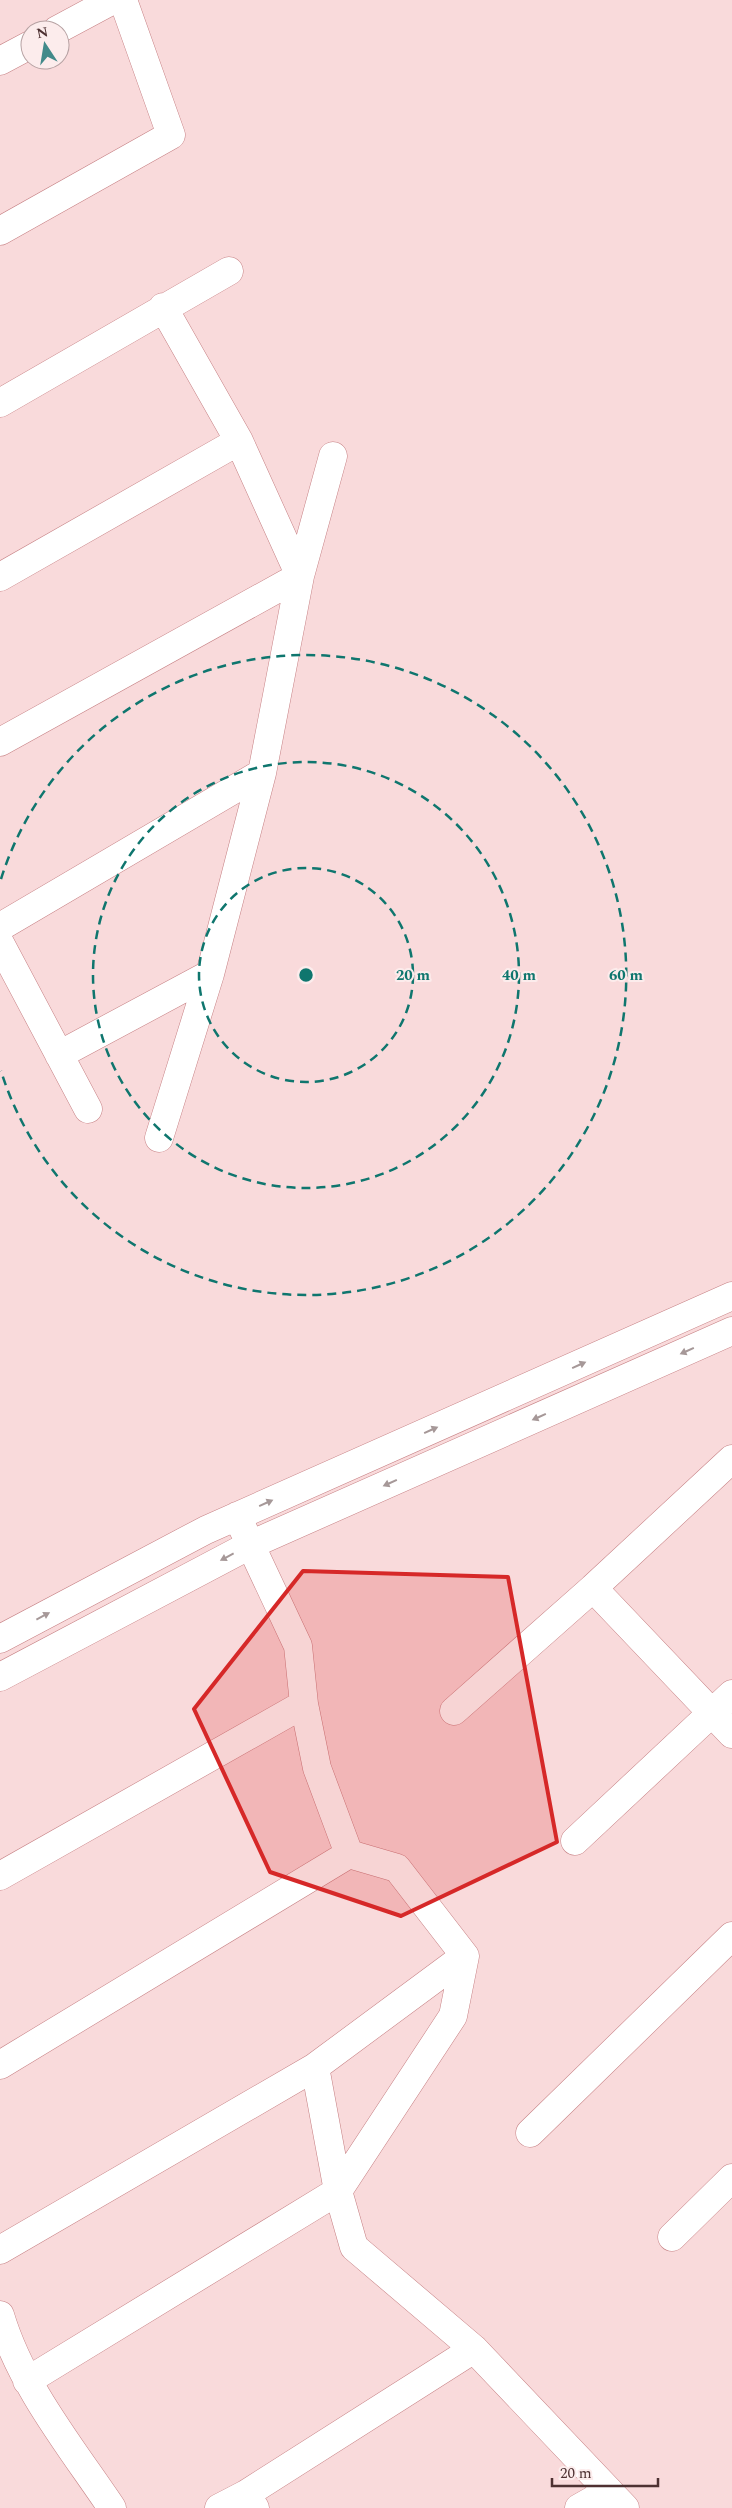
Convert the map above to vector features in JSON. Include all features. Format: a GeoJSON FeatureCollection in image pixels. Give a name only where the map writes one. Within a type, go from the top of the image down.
{"type":"FeatureCollection","features":[{"type":"Feature","properties":{"kind":"street"},"geometry":{"type":"LineString","coordinates":[[70,23],[113,0]]}},
{"type":"Feature","properties":{"kind":"street"},"geometry":{"type":"LineString","coordinates":[[0,231],[171,135],[123,0]]}},
{"type":"Feature","properties":{"kind":"street"},"geometry":{"type":"LineString","coordinates":[[0,61],[20,50]]}},
{"type":"Feature","properties":{"kind":"street"},"geometry":{"type":"LineString","coordinates":[[0,403],[229,270]]}},
{"type":"Feature","properties":{"kind":"street"},"geometry":{"type":"LineString","coordinates":[[163,307],[239,441],[300,576]]}},
{"type":"Feature","properties":{"kind":"street"},"geometry":{"type":"LineString","coordinates":[[0,577],[239,441]]}},
{"type":"Feature","properties":{"kind":"street"},"geometry":{"type":"LineString","coordinates":[[159,1138],[210,974],[262,773],[300,576],[332,456]]}},
{"type":"Feature","properties":{"kind":"street"},"geometry":{"type":"LineString","coordinates":[[0,742],[300,576]]}},
{"type":"Feature","properties":{"kind":"street"},"geometry":{"type":"LineString","coordinates":[[0,927],[262,773]]}},
{"type":"Feature","properties":{"kind":"street"},"geometry":{"type":"LineString","coordinates":[[0,943],[88,1109]]}},
{"type":"Feature","properties":{"kind":"street"},"geometry":{"type":"LineString","coordinates":[[59,1055],[210,974]]}},
{"type":"Feature","properties":{"kind":"street"},"geometry":{"type":"LineString","coordinates":[[0,1639],[237,1516],[732,1296]]}},
{"type":"Feature","properties":{"kind":"street"},"geometry":{"type":"LineString","coordinates":[[0,1677],[250,1545],[732,1332]]}},
{"type":"Feature","properties":{"kind":"street"},"geometry":{"type":"LineString","coordinates":[[454,1712],[593,1588],[732,1459]]}},
{"type":"Feature","properties":{"kind":"street"},"geometry":{"type":"LineString","coordinates":[[237,1516],[298,1646],[304,1704],[317,1768],[348,1854]]}},
{"type":"Feature","properties":{"kind":"street"},"geometry":{"type":"LineString","coordinates":[[593,1588],[732,1734]]}},
{"type":"Feature","properties":{"kind":"street"},"geometry":{"type":"LineString","coordinates":[[575,1841],[732,1694]]}},
{"type":"Feature","properties":{"kind":"street"},"geometry":{"type":"LineString","coordinates":[[0,1876],[304,1704]]}},
{"type":"Feature","properties":{"kind":"street"},"geometry":{"type":"LineString","coordinates":[[0,2066],[348,1854],[398,1868],[465,1956],[453,2016],[338,2191],[27,2381]]}},
{"type":"Feature","properties":{"kind":"street"},"geometry":{"type":"LineString","coordinates":[[530,2133],[732,1936]]}},
{"type":"Feature","properties":{"kind":"street"},"geometry":{"type":"LineString","coordinates":[[0,2250],[315,2066],[465,1956]]}},
{"type":"Feature","properties":{"kind":"street"},"geometry":{"type":"LineString","coordinates":[[315,2066],[338,2191],[354,2248],[474,2349],[617,2500]]}},
{"type":"Feature","properties":{"kind":"street"},"geometry":{"type":"LineString","coordinates":[[672,2237],[732,2178]]}},
{"type":"Feature","properties":{"kind":"street"},"geometry":{"type":"LineString","coordinates":[[0,2315],[6,2336],[27,2381],[112,2508]]}},
{"type":"Feature","properties":{"kind":"street"},"geometry":{"type":"LineString","coordinates":[[219,2508],[250,2501],[474,2349]]}},
{"type":"Feature","properties":{"kind":"street"},"geometry":{"type":"LineString","coordinates":[[579,2508],[617,2500]]}},
{"type":"Feature","properties":{"kind":"highlighted area"},"geometry":{"type":"Polygon","coordinates":[[[303,1571],[508,1577],[557,1842],[401,1916],[270,1872],[194,1709],[303,1571]]]}}]}
